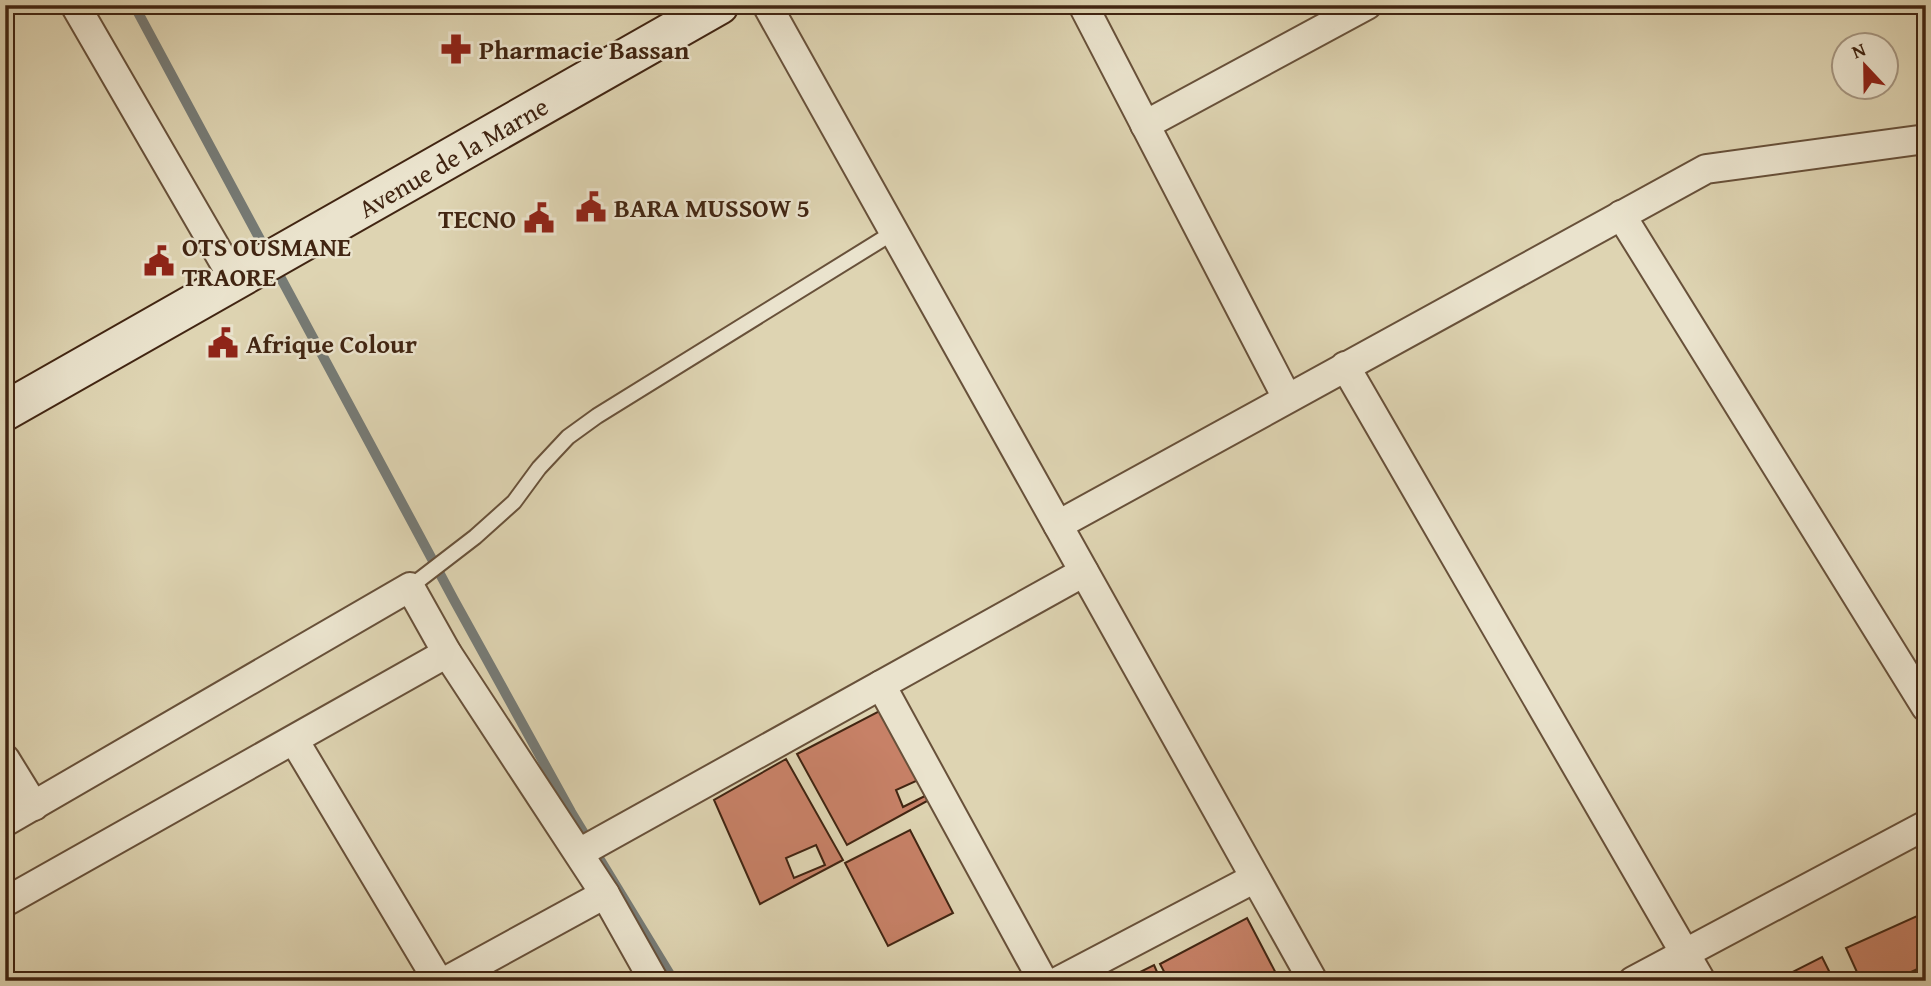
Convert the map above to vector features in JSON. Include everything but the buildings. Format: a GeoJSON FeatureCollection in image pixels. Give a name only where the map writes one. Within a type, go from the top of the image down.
{"type":"FeatureCollection","features":[{"type":"Feature","properties":{"kind":"street"},"geometry":{"type":"LineString","coordinates":[[75,5],[235,281]]}},
{"type":"Feature","properties":{"kind":"street","name":"Avenue de la Marne"},"geometry":{"type":"LineString","coordinates":[[5,411],[719,5]]}},
{"type":"Feature","properties":{"kind":"street"},"geometry":{"type":"LineString","coordinates":[[767,5],[1313,981]]}},
{"type":"Feature","properties":{"kind":"street"},"geometry":{"type":"LineString","coordinates":[[1083,5],[1287,398]]}},
{"type":"Feature","properties":{"kind":"street"},"geometry":{"type":"LineString","coordinates":[[1145,125],[1367,5]]}},
{"type":"Feature","properties":{"kind":"street"},"geometry":{"type":"LineString","coordinates":[[1058,525],[1706,169],[1926,139]]}},
{"type":"Feature","properties":{"kind":"street"},"geometry":{"type":"LineString","coordinates":[[1621,215],[1926,707]]}},
{"type":"Feature","properties":{"kind":"street"},"geometry":{"type":"LineString","coordinates":[[1345,366],[1701,981]]}},
{"type":"Feature","properties":{"kind":"street"},"geometry":{"type":"LineString","coordinates":[[579,853],[1084,572]]}},
{"type":"Feature","properties":{"kind":"street"},"geometry":{"type":"LineString","coordinates":[[5,822],[410,587],[447,653],[605,894],[654,981]]}},
{"type":"Feature","properties":{"kind":"street"},"geometry":{"type":"LineString","coordinates":[[5,902],[447,653]]}},
{"type":"Feature","properties":{"kind":"street"},"geometry":{"type":"LineString","coordinates":[[881,685],[1043,981]]}},
{"type":"Feature","properties":{"kind":"street"},"geometry":{"type":"LineString","coordinates":[[294,740],[438,981]]}},
{"type":"Feature","properties":{"kind":"street"},"geometry":{"type":"LineString","coordinates":[[5,758],[34,806]]}},
{"type":"Feature","properties":{"kind":"street"},"geometry":{"type":"LineString","coordinates":[[1633,981],[1926,825]]}},
{"type":"Feature","properties":{"kind":"street"},"geometry":{"type":"LineString","coordinates":[[1059,981],[1255,878]]}},
{"type":"Feature","properties":{"kind":"street"},"geometry":{"type":"LineString","coordinates":[[446,981],[605,894]]}},
{"type":"Feature","properties":{"kind":"lane"},"geometry":{"type":"LineString","coordinates":[[410,587],[475,537],[514,502],[568,437],[597,416],[894,232]]}},
{"type":"Feature","properties":{"kind":"waterway"},"geometry":{"type":"LineString","coordinates":[[134,5],[571,812],[674,981]]}},
{"type":"Feature","properties":{"kind":"place","name":"Pharmacie Bassan"},"geometry":{"type":"Point","coordinates":[456,49]}},
{"type":"Feature","properties":{"kind":"place","name":"BARA MUSSOW 5"},"geometry":{"type":"Point","coordinates":[591,207]}},
{"type":"Feature","properties":{"kind":"place","name":"TECNO"},"geometry":{"type":"Point","coordinates":[539,218]}},
{"type":"Feature","properties":{"kind":"place","name":"OTS OUSMANE TRAORE"},"geometry":{"type":"Point","coordinates":[159,261]}},
{"type":"Feature","properties":{"kind":"place","name":"Afrique Colour"},"geometry":{"type":"Point","coordinates":[223,343]}}]}
